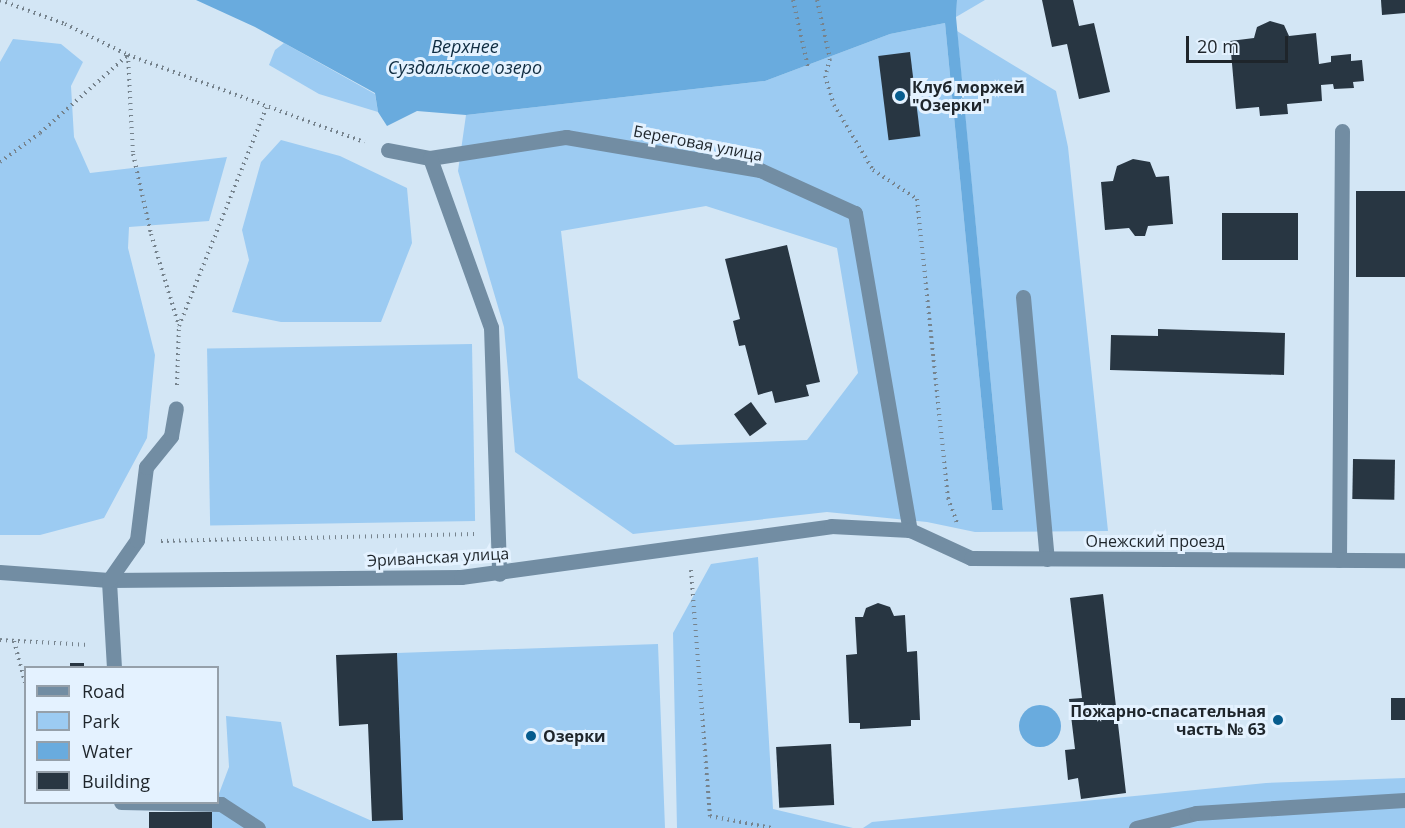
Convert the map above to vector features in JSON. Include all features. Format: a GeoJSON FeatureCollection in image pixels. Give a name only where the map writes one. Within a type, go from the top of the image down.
{"type":"FeatureCollection","features":[{"type":"Feature","properties":{"kind":"street"},"geometry":{"type":"LineString","coordinates":[[1339,560],[1342,131]]}},
{"type":"Feature","properties":{"kind":"street","name":"Береговая улица"},"geometry":{"type":"LineString","coordinates":[[388,150],[430,159],[566,137],[760,171],[855,213],[910,530]]}},
{"type":"Feature","properties":{"kind":"street"},"geometry":{"type":"LineString","coordinates":[[430,159],[491,327],[499,574]]}},
{"type":"Feature","properties":{"kind":"street"},"geometry":{"type":"LineString","coordinates":[[1023,297],[1047,559]]}},
{"type":"Feature","properties":{"kind":"street"},"geometry":{"type":"LineString","coordinates":[[114,666],[109,580],[137,540],[146,467],[171,436],[176,408]]}},
{"type":"Feature","properties":{"kind":"street","name":"Эриванская улица"},"geometry":{"type":"LineString","coordinates":[[0,572],[109,580],[499,574],[689,543],[831,526],[910,530]]}},
{"type":"Feature","properties":{"kind":"street","name":"Онежский проезд"},"geometry":{"type":"LineString","coordinates":[[910,530],[970,558],[1405,560]]}},
{"type":"Feature","properties":{"kind":"street"},"geometry":{"type":"LineString","coordinates":[[1136,828],[1196,813],[1405,800]]}},
{"type":"Feature","properties":{"kind":"street"},"geometry":{"type":"LineString","coordinates":[[219,804],[258,828]]}},
{"type":"Feature","properties":{"kind":"path"},"geometry":{"type":"LineString","coordinates":[[0,0],[65,24],[128,55],[266,108],[388,150]]}},
{"type":"Feature","properties":{"kind":"path"},"geometry":{"type":"LineString","coordinates":[[793,0],[808,67]]}},
{"type":"Feature","properties":{"kind":"path"},"geometry":{"type":"LineString","coordinates":[[817,0],[830,59],[825,76],[834,105],[873,170],[917,199],[948,498],[970,558]]}},
{"type":"Feature","properties":{"kind":"path"},"geometry":{"type":"LineString","coordinates":[[0,162],[40,133],[128,55]]}},
{"type":"Feature","properties":{"kind":"path"},"geometry":{"type":"LineString","coordinates":[[128,55],[134,154],[151,234],[179,326],[176,408]]}},
{"type":"Feature","properties":{"kind":"path"},"geometry":{"type":"LineString","coordinates":[[179,326],[266,108]]}},
{"type":"Feature","properties":{"kind":"path"},"geometry":{"type":"LineString","coordinates":[[137,540],[498,533]]}},
{"type":"Feature","properties":{"kind":"path"},"geometry":{"type":"LineString","coordinates":[[689,543],[710,816],[772,828]]}},
{"type":"Feature","properties":{"kind":"path"},"geometry":{"type":"LineString","coordinates":[[0,640],[112,646]]}},
{"type":"Feature","properties":{"kind":"path"},"geometry":{"type":"LineString","coordinates":[[14,641],[24,678]]}},
{"type":"Feature","properties":{"kind":"green space"},"geometry":{"type":"Polygon","coordinates":[[[957,0],[985,0],[956,17],[957,0]]]}},
{"type":"Feature","properties":{"kind":"green space"},"geometry":{"type":"Polygon","coordinates":[[[945,23],[992,510],[1003,509],[957,31],[1056,91],[1068,147],[1108,531],[975,532],[927,522],[827,512],[633,534],[515,452],[504,327],[458,171],[466,115],[765,81],[890,34],[945,23]],[[706,206],[561,231],[578,378],[675,445],[807,440],[858,373],[837,248],[706,206]]]}},
{"type":"Feature","properties":{"kind":"green space"},"geometry":{"type":"Polygon","coordinates":[[[13,39],[61,44],[83,62],[71,86],[74,137],[90,173],[227,157],[209,221],[129,227],[128,248],[155,355],[147,438],[104,518],[40,535],[0,535],[0,62],[13,39]]]}},
{"type":"Feature","properties":{"kind":"green space"},"geometry":{"type":"Polygon","coordinates":[[[284,43],[375,94],[378,112],[319,94],[269,65],[275,50],[284,43]]]}},
{"type":"Feature","properties":{"kind":"green space"},"geometry":{"type":"Polygon","coordinates":[[[281,140],[340,156],[407,188],[412,243],[381,322],[281,322],[232,312],[249,260],[242,230],[261,162],[281,140]]]}},
{"type":"Feature","properties":{"kind":"green space"},"geometry":{"type":"Polygon","coordinates":[[[472,344],[475,521],[210,526],[207,349],[472,344]]]}},
{"type":"Feature","properties":{"kind":"green space"},"geometry":{"type":"Polygon","coordinates":[[[758,557],[773,809],[853,828],[677,828],[673,633],[711,564],[758,557]]]}},
{"type":"Feature","properties":{"kind":"green space","name":"Озерки"},"geometry":{"type":"Polygon","coordinates":[[[658,644],[665,828],[212,828],[212,812],[215,804],[219,804],[219,793],[229,767],[226,716],[281,722],[293,786],[372,821],[402,820],[397,653],[658,644]]]}},
{"type":"Feature","properties":{"kind":"green space"},"geometry":{"type":"Polygon","coordinates":[[[1405,778],[1405,828],[863,828],[872,822],[1266,783],[1405,778]]]}},
{"type":"Feature","properties":{"kind":"water","name":"Верхнее Суздальское озеро"},"geometry":{"type":"Polygon","coordinates":[[[196,0],[957,0],[956,17],[1003,510],[992,510],[945,23],[890,34],[765,81],[466,115],[417,111],[387,126],[378,112],[375,93],[255,27],[196,0]]]}},
{"type":"Feature","properties":{"kind":"water"},"geometry":{"type":"Polygon","coordinates":[[[1040,705],[1055,711],[1061,726],[1055,741],[1040,747],[1025,741],[1019,726],[1025,711],[1040,705]]]}},
{"type":"Feature","properties":{"kind":"building"},"geometry":{"type":"Polygon","coordinates":[[[1042,0],[1073,0],[1079,26],[1094,23],[1110,92],[1079,99],[1067,44],[1052,47],[1042,0]]]}},
{"type":"Feature","properties":{"kind":"building"},"geometry":{"type":"Polygon","coordinates":[[[1381,0],[1405,0],[1405,13],[1382,15],[1381,0]]]}},
{"type":"Feature","properties":{"kind":"building"},"geometry":{"type":"Polygon","coordinates":[[[1270,21],[1284,25],[1289,36],[1316,33],[1319,64],[1331,62],[1331,56],[1351,54],[1351,61],[1362,60],[1364,81],[1353,82],[1354,88],[1334,89],[1333,84],[1321,85],[1322,101],[1287,104],[1288,114],[1260,116],[1259,107],[1236,109],[1230,41],[1254,38],[1257,27],[1270,21]]]}},
{"type":"Feature","properties":{"kind":"building","name":"Клуб моржей \"Озерки\""},"geometry":{"type":"Polygon","coordinates":[[[910,52],[920,136],[889,140],[878,56],[910,52]]]}},
{"type":"Feature","properties":{"kind":"building"},"geometry":{"type":"Polygon","coordinates":[[[1133,159],[1150,162],[1156,177],[1169,176],[1173,224],[1148,226],[1145,236],[1135,236],[1129,228],[1105,230],[1101,182],[1113,181],[1117,166],[1133,159]]]}},
{"type":"Feature","properties":{"kind":"building"},"geometry":{"type":"Polygon","coordinates":[[[1356,191],[1405,191],[1405,277],[1356,277],[1356,191]]]}},
{"type":"Feature","properties":{"kind":"building"},"geometry":{"type":"Polygon","coordinates":[[[1222,213],[1298,213],[1298,260],[1222,260],[1222,213]]]}},
{"type":"Feature","properties":{"kind":"building"},"geometry":{"type":"Polygon","coordinates":[[[787,245],[820,382],[806,385],[809,396],[775,403],[772,391],[758,395],[745,345],[739,346],[733,321],[740,319],[725,259],[787,245]]]}},
{"type":"Feature","properties":{"kind":"building"},"geometry":{"type":"Polygon","coordinates":[[[1158,329],[1285,333],[1284,375],[1110,370],[1111,335],[1158,336],[1158,329]]]}},
{"type":"Feature","properties":{"kind":"building"},"geometry":{"type":"Polygon","coordinates":[[[751,402],[767,424],[750,436],[734,414],[751,402]]]}},
{"type":"Feature","properties":{"kind":"building"},"geometry":{"type":"Polygon","coordinates":[[[1353,459],[1395,460],[1394,500],[1352,499],[1353,459]]]}},
{"type":"Feature","properties":{"kind":"building"},"geometry":{"type":"Polygon","coordinates":[[[1103,594],[1126,793],[1081,799],[1078,778],[1068,780],[1065,750],[1075,749],[1069,699],[1082,698],[1070,598],[1103,594]]]}},
{"type":"Feature","properties":{"kind":"building"},"geometry":{"type":"Polygon","coordinates":[[[878,603],[890,607],[894,616],[905,615],[907,652],[917,651],[920,720],[911,720],[911,726],[860,729],[860,723],[849,723],[846,655],[857,654],[855,617],[863,617],[866,608],[878,603]]]}},
{"type":"Feature","properties":{"kind":"building"},"geometry":{"type":"Polygon","coordinates":[[[397,653],[403,820],[372,821],[368,724],[339,726],[336,655],[397,653]]]}},
{"type":"Feature","properties":{"kind":"building"},"geometry":{"type":"Polygon","coordinates":[[[70,663],[84,663],[84,666],[70,666],[70,663]]]}},
{"type":"Feature","properties":{"kind":"building"},"geometry":{"type":"Polygon","coordinates":[[[1391,698],[1405,698],[1405,720],[1391,720],[1391,698]]]}},
{"type":"Feature","properties":{"kind":"building"},"geometry":{"type":"Polygon","coordinates":[[[831,744],[834,805],[779,808],[776,747],[831,744]]]}},
{"type":"Feature","properties":{"kind":"building"},"geometry":{"type":"Polygon","coordinates":[[[149,812],[212,812],[212,828],[149,828],[149,812]]]}},
{"type":"Feature","properties":{"kind":"place","name":"Клуб моржей \"Озерки\""},"geometry":{"type":"Point","coordinates":[900,96]}},
{"type":"Feature","properties":{"kind":"place","name":"Пожарно-спасательная часть № 63"},"geometry":{"type":"Point","coordinates":[1278,720]}},
{"type":"Feature","properties":{"kind":"place","name":"Озерки"},"geometry":{"type":"Point","coordinates":[531,736]}}]}
